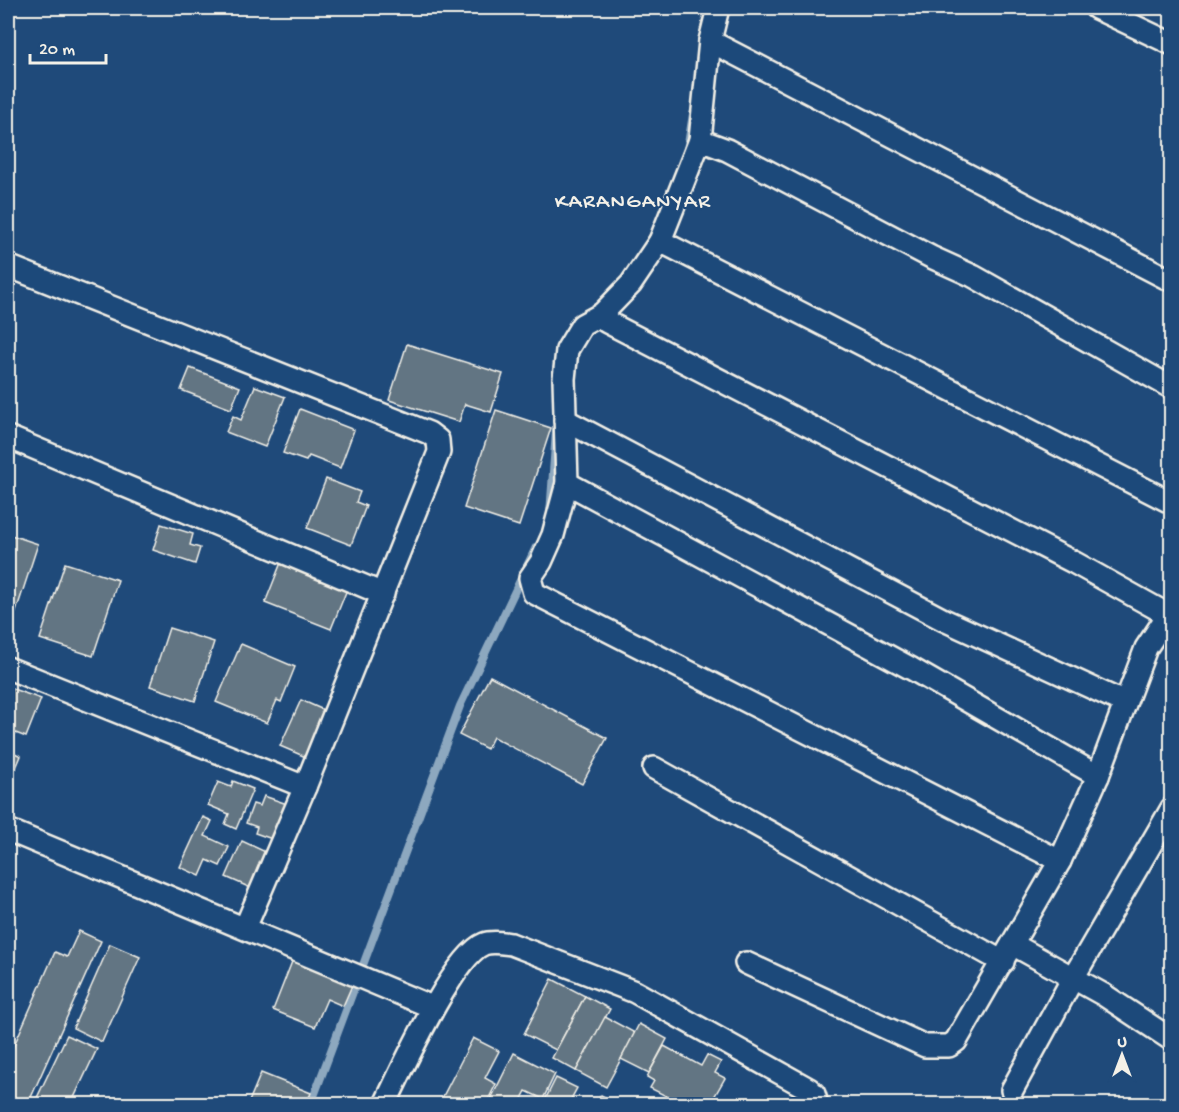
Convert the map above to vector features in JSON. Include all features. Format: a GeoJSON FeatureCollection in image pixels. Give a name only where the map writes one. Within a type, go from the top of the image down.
{"type":"FeatureCollection","features":[{"type":"Feature","properties":{"kind":"street"},"geometry":{"type":"LineString","coordinates":[[718,8],[710,41],[700,140],[660,241],[631,284],[602,314],[582,325],[567,350],[565,420],[567,483],[542,562],[530,578],[534,593],[1060,861]]}},
{"type":"Feature","properties":{"kind":"street"},"geometry":{"type":"LineString","coordinates":[[1095,8],[1172,44]]}},
{"type":"Feature","properties":{"kind":"street"},"geometry":{"type":"LineString","coordinates":[[710,41],[1172,281]]}},
{"type":"Feature","properties":{"kind":"street"},"geometry":{"type":"LineString","coordinates":[[700,140],[727,150],[931,257],[973,276],[1172,388]]}},
{"type":"Feature","properties":{"kind":"street"},"geometry":{"type":"LineString","coordinates":[[660,241],[1172,503]]}},
{"type":"Feature","properties":{"kind":"street"},"geometry":{"type":"LineString","coordinates":[[8,266],[433,435],[438,440],[439,452],[383,594],[245,928]]}},
{"type":"Feature","properties":{"kind":"street"},"geometry":{"type":"LineString","coordinates":[[602,314],[607,322],[1075,563],[1172,617],[1162,624],[1149,642],[1098,776],[1060,861],[956,1041],[949,1046],[925,1046],[746,963]]}},
{"type":"Feature","properties":{"kind":"street"},"geometry":{"type":"LineString","coordinates":[[565,420],[944,620],[1125,703]]}},
{"type":"Feature","properties":{"kind":"street"},"geometry":{"type":"LineString","coordinates":[[8,437],[383,594]]}},
{"type":"Feature","properties":{"kind":"street"},"geometry":{"type":"LineString","coordinates":[[567,483],[912,669],[1098,776]]}},
{"type":"Feature","properties":{"kind":"street"},"geometry":{"type":"LineString","coordinates":[[8,668],[305,787]]}},
{"type":"Feature","properties":{"kind":"street"},"geometry":{"type":"LineString","coordinates":[[654,768],[1008,953],[1072,978],[1172,1040]]}},
{"type":"Feature","properties":{"kind":"street"},"geometry":{"type":"LineString","coordinates":[[1012,1090],[1072,978],[1172,808]]}},
{"type":"Feature","properties":{"kind":"street"},"geometry":{"type":"LineString","coordinates":[[8,830],[432,1007]]}},
{"type":"Feature","properties":{"kind":"street"},"geometry":{"type":"LineString","coordinates":[[385,1104],[432,1007],[474,950],[485,943],[511,944],[636,992],[809,1089],[814,1094],[817,1104]]}},
{"type":"Feature","properties":{"kind":"building"},"geometry":{"type":"Polygon","coordinates":[[[407,344],[503,374],[491,412],[465,404],[459,422],[389,400],[407,344]]]}},
{"type":"Feature","properties":{"kind":"building"},"geometry":{"type":"Polygon","coordinates":[[[190,368],[240,387],[231,409],[181,390],[190,368]]]}},
{"type":"Feature","properties":{"kind":"building"},"geometry":{"type":"Polygon","coordinates":[[[255,386],[285,397],[265,447],[226,432],[233,416],[241,420],[255,386]]]}},
{"type":"Feature","properties":{"kind":"building"},"geometry":{"type":"Polygon","coordinates":[[[300,409],[354,430],[340,468],[309,456],[306,461],[283,453],[300,409]]]}},
{"type":"Feature","properties":{"kind":"building"},"geometry":{"type":"Polygon","coordinates":[[[496,410],[551,428],[519,526],[464,508],[496,410]]]}},
{"type":"Feature","properties":{"kind":"building"},"geometry":{"type":"Polygon","coordinates":[[[326,479],[360,492],[356,502],[366,506],[351,545],[307,528],[326,479]]]}},
{"type":"Feature","properties":{"kind":"building"},"geometry":{"type":"Polygon","coordinates":[[[161,524],[193,534],[190,545],[200,548],[195,564],[153,550],[161,524]]]}},
{"type":"Feature","properties":{"kind":"building"},"geometry":{"type":"Polygon","coordinates":[[[8,534],[38,544],[12,624],[8,622],[8,534]]]}},
{"type":"Feature","properties":{"kind":"building"},"geometry":{"type":"Polygon","coordinates":[[[282,560],[348,587],[331,629],[265,603],[282,560]]]}},
{"type":"Feature","properties":{"kind":"building"},"geometry":{"type":"Polygon","coordinates":[[[65,563],[118,580],[93,656],[40,639],[65,563]]]}},
{"type":"Feature","properties":{"kind":"building"},"geometry":{"type":"Polygon","coordinates":[[[169,628],[214,642],[195,701],[150,686],[169,628]]]}},
{"type":"Feature","properties":{"kind":"building"},"geometry":{"type":"Polygon","coordinates":[[[241,644],[295,667],[281,702],[277,700],[267,723],[216,702],[241,644]]]}},
{"type":"Feature","properties":{"kind":"building"},"geometry":{"type":"Polygon","coordinates":[[[490,676],[607,738],[582,784],[493,737],[487,749],[459,735],[490,676]]]}},
{"type":"Feature","properties":{"kind":"building"},"geometry":{"type":"Polygon","coordinates":[[[13,689],[41,699],[26,737],[8,730],[8,699],[13,689]]]}},
{"type":"Feature","properties":{"kind":"building"},"geometry":{"type":"Polygon","coordinates":[[[301,700],[328,712],[308,758],[280,746],[301,700]]]}},
{"type":"Feature","properties":{"kind":"building"},"geometry":{"type":"Polygon","coordinates":[[[8,750],[21,756],[8,787],[8,750]]]}},
{"type":"Feature","properties":{"kind":"building"},"geometry":{"type":"Polygon","coordinates":[[[233,781],[253,789],[236,829],[225,824],[229,814],[208,805],[218,782],[231,787],[233,781]]]}},
{"type":"Feature","properties":{"kind":"building"},"geometry":{"type":"Polygon","coordinates":[[[264,796],[287,804],[275,840],[255,833],[257,827],[246,823],[253,804],[260,806],[264,796]]]}},
{"type":"Feature","properties":{"kind":"building"},"geometry":{"type":"Polygon","coordinates":[[[203,817],[212,821],[205,836],[229,847],[220,866],[207,860],[200,876],[180,867],[203,817]]]}},
{"type":"Feature","properties":{"kind":"building"},"geometry":{"type":"Polygon","coordinates":[[[242,841],[270,854],[253,889],[226,877],[242,841]]]}},
{"type":"Feature","properties":{"kind":"building"},"geometry":{"type":"Polygon","coordinates":[[[79,931],[101,941],[28,1104],[8,1104],[8,1059],[55,952],[67,957],[79,931]]]}},
{"type":"Feature","properties":{"kind":"building"},"geometry":{"type":"Polygon","coordinates":[[[110,944],[140,957],[102,1042],[73,1028],[110,944]]]}},
{"type":"Feature","properties":{"kind":"building"},"geometry":{"type":"Polygon","coordinates":[[[293,959],[353,983],[343,1006],[327,999],[315,1027],[273,1010],[293,959]]]}},
{"type":"Feature","properties":{"kind":"building"},"geometry":{"type":"Polygon","coordinates":[[[552,979],[585,996],[556,1050],[524,1034],[552,979]]]}},
{"type":"Feature","properties":{"kind":"building"},"geometry":{"type":"Polygon","coordinates":[[[585,996],[610,1009],[576,1071],[552,1058],[585,996]]]}},
{"type":"Feature","properties":{"kind":"building"},"geometry":{"type":"Polygon","coordinates":[[[605,1017],[635,1033],[606,1087],[576,1071],[605,1017]]]}},
{"type":"Feature","properties":{"kind":"building"},"geometry":{"type":"Polygon","coordinates":[[[639,1024],[667,1039],[649,1073],[621,1059],[639,1024]]]}},
{"type":"Feature","properties":{"kind":"building"},"geometry":{"type":"Polygon","coordinates":[[[67,1035],[97,1049],[71,1104],[34,1104],[67,1035]]]}},
{"type":"Feature","properties":{"kind":"building"},"geometry":{"type":"Polygon","coordinates":[[[473,1038],[499,1051],[485,1078],[496,1084],[486,1104],[439,1104],[473,1038]]]}},
{"type":"Feature","properties":{"kind":"building"},"geometry":{"type":"Polygon","coordinates":[[[664,1046],[701,1066],[707,1055],[721,1062],[715,1073],[725,1078],[710,1104],[682,1104],[650,1088],[654,1081],[647,1077],[664,1046]]]}},
{"type":"Feature","properties":{"kind":"building"},"geometry":{"type":"Polygon","coordinates":[[[514,1053],[555,1074],[543,1099],[526,1091],[519,1104],[491,1104],[489,1103],[514,1053]]]}},
{"type":"Feature","properties":{"kind":"building"},"geometry":{"type":"Polygon","coordinates":[[[261,1073],[311,1093],[306,1104],[248,1104],[261,1073]]]}},
{"type":"Feature","properties":{"kind":"building"},"geometry":{"type":"Polygon","coordinates":[[[556,1078],[577,1088],[570,1101],[576,1104],[543,1104],[556,1078]]]}},
{"type":"Feature","properties":{"kind":"building"},"geometry":{"type":"Polygon","coordinates":[[[601,1095],[616,1103],[616,1104],[596,1104],[601,1095]]]}},
{"type":"Feature","properties":{"kind":"waterway"},"geometry":{"type":"LineString","coordinates":[[687,150],[693,114]]}},
{"type":"Feature","properties":{"kind":"waterway"},"geometry":{"type":"LineString","coordinates":[[550,514],[556,431]]}},
{"type":"Feature","properties":{"kind":"waterway"},"geometry":{"type":"LineString","coordinates":[[311,1104],[460,706],[536,547]]}},
{"type":"Feature","properties":{"kind":"district","name":"KARANGANYAR"},"geometry":{"type":"Point","coordinates":[633,199]}}]}
